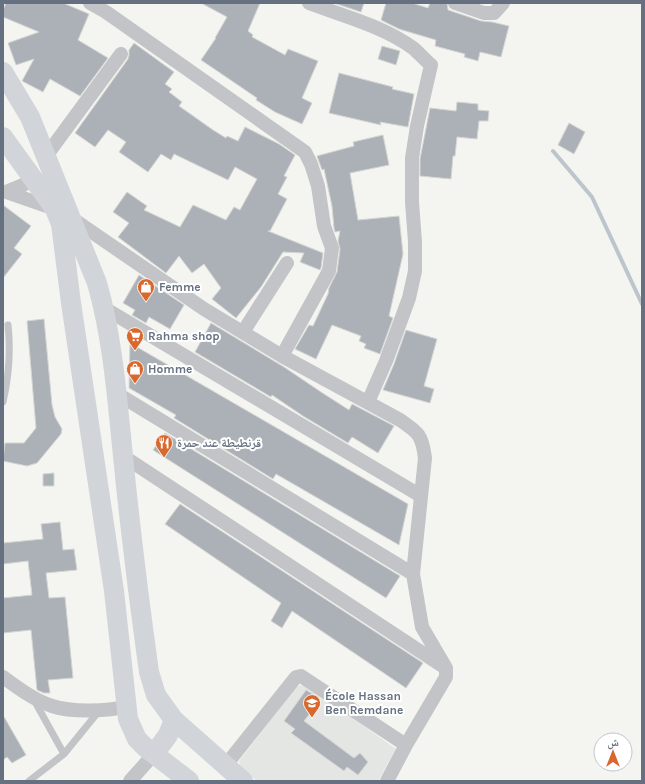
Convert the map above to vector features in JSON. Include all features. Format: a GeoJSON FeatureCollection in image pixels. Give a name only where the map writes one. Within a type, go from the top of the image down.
{"type":"FeatureCollection","features":[{"type":"Feature","properties":{"kind":"street"},"geometry":{"type":"LineString","coordinates":[[90,3],[106,12],[305,152],[318,186],[324,226],[332,248],[329,271],[282,356]]}},
{"type":"Feature","properties":{"kind":"street"},"geometry":{"type":"LineString","coordinates":[[309,3],[376,28],[414,48],[431,65],[416,126],[412,158],[412,202],[416,242],[415,272],[409,298],[389,354],[368,402]]}},
{"type":"Feature","properties":{"kind":"street"},"geometry":{"type":"LineString","coordinates":[[455,3],[484,13],[494,13],[503,3]]}},
{"type":"Feature","properties":{"kind":"street"},"geometry":{"type":"LineString","coordinates":[[46,156],[121,54]]}},
{"type":"Feature","properties":{"kind":"street"},"geometry":{"type":"LineString","coordinates":[[3,72],[30,117],[46,156],[63,213],[97,283],[104,308],[109,332],[138,599],[149,672],[156,695],[174,720],[242,781]]}},
{"type":"Feature","properties":{"kind":"street"},"geometry":{"type":"LineString","coordinates":[[3,137],[33,178],[63,213],[204,309],[282,356],[400,420],[417,432],[423,442],[425,458],[413,574],[422,627],[446,668],[446,677],[406,745],[387,781]]}},
{"type":"Feature","properties":{"kind":"street"},"geometry":{"type":"LineString","coordinates":[[4,193],[24,185],[33,178]]}},
{"type":"Feature","properties":{"kind":"street"},"geometry":{"type":"LineString","coordinates":[[4,193],[63,213]]}},
{"type":"Feature","properties":{"kind":"street"},"geometry":{"type":"LineString","coordinates":[[63,213],[61,224],[71,303],[114,591],[128,719],[137,739],[189,781]]}},
{"type":"Feature","properties":{"kind":"street"},"geometry":{"type":"LineString","coordinates":[[243,332],[287,263]]}},
{"type":"Feature","properties":{"kind":"street"},"geometry":{"type":"LineString","coordinates":[[104,308],[421,496]]}},
{"type":"Feature","properties":{"kind":"street"},"geometry":{"type":"LineString","coordinates":[[116,393],[413,574]]}},
{"type":"Feature","properties":{"kind":"street"},"geometry":{"type":"LineString","coordinates":[[123,456],[446,668]]}},
{"type":"Feature","properties":{"kind":"street"},"geometry":{"type":"LineString","coordinates":[[225,766],[296,677],[301,676],[406,745]]}},
{"type":"Feature","properties":{"kind":"street"},"geometry":{"type":"LineString","coordinates":[[3,678],[32,697],[52,706],[74,709],[118,709],[140,699],[156,695]]}},
{"type":"Feature","properties":{"kind":"street"},"geometry":{"type":"LineString","coordinates":[[130,781],[154,754],[168,735],[174,720]]}},
{"type":"Feature","properties":{"kind":"lane"},"geometry":{"type":"LineString","coordinates":[[3,402],[8,383],[10,349],[8,325]]}},
{"type":"Feature","properties":{"kind":"lane"},"geometry":{"type":"LineString","coordinates":[[32,697],[64,754]]}},
{"type":"Feature","properties":{"kind":"lane"},"geometry":{"type":"LineString","coordinates":[[29,781],[64,754],[100,710]]}},
{"type":"Feature","properties":{"kind":"shaded area","name":"École Hassan Ben Remdane"},"geometry":{"type":"Polygon","coordinates":[[[302,685],[308,686],[396,749],[378,781],[257,781],[241,767],[239,761],[296,687],[302,685]]]}},
{"type":"Feature","properties":{"kind":"building"},"geometry":{"type":"Polygon","coordinates":[[[6,3],[63,3],[89,14],[78,40],[108,58],[80,96],[50,79],[43,92],[22,81],[34,59],[16,65],[8,43],[39,32],[3,17],[3,10],[6,3]]]}},
{"type":"Feature","properties":{"kind":"building"},"geometry":{"type":"Polygon","coordinates":[[[201,3],[260,3],[248,31],[253,35],[252,37],[285,55],[288,49],[318,61],[302,98],[312,103],[302,124],[275,112],[256,100],[257,98],[201,60],[216,38],[227,17],[201,3]]]}},
{"type":"Feature","properties":{"kind":"building"},"geometry":{"type":"Polygon","coordinates":[[[334,3],[364,3],[361,12],[334,3]]]}},
{"type":"Feature","properties":{"kind":"building"},"geometry":{"type":"Polygon","coordinates":[[[386,3],[412,3],[428,8],[430,3],[447,3],[448,10],[481,21],[509,26],[501,57],[480,52],[478,61],[464,57],[465,54],[435,46],[436,40],[399,29],[381,20],[386,3]]]}},
{"type":"Feature","properties":{"kind":"building"},"geometry":{"type":"Polygon","coordinates":[[[134,43],[174,72],[165,84],[172,89],[169,92],[182,102],[179,106],[213,130],[226,138],[227,136],[238,141],[245,127],[279,144],[295,155],[284,176],[287,177],[278,194],[287,199],[270,231],[268,231],[323,253],[320,270],[300,262],[304,253],[283,252],[261,287],[236,318],[212,299],[221,288],[204,264],[192,273],[179,256],[166,273],[118,237],[129,223],[113,212],[127,192],[147,206],[144,210],[180,227],[193,205],[226,220],[234,207],[240,210],[257,179],[235,167],[228,180],[174,154],[171,160],[161,154],[148,172],[119,152],[126,142],[108,130],[95,147],[75,133],[128,59],[129,50],[134,43]]]}},
{"type":"Feature","properties":{"kind":"building"},"geometry":{"type":"Polygon","coordinates":[[[382,46],[400,51],[396,65],[378,59],[382,46]]]}},
{"type":"Feature","properties":{"kind":"building"},"geometry":{"type":"Polygon","coordinates":[[[339,73],[414,94],[408,127],[380,122],[381,125],[329,113],[339,73]]]}},
{"type":"Feature","properties":{"kind":"building"},"geometry":{"type":"Polygon","coordinates":[[[457,102],[478,104],[478,110],[489,111],[488,121],[479,121],[477,139],[457,137],[455,156],[453,156],[451,179],[420,176],[420,159],[430,108],[456,111],[457,102]]]}},
{"type":"Feature","properties":{"kind":"building"},"geometry":{"type":"Polygon","coordinates":[[[569,123],[585,132],[574,154],[558,145],[569,123]]]}},
{"type":"Feature","properties":{"kind":"building"},"geometry":{"type":"Polygon","coordinates":[[[383,135],[389,165],[350,173],[358,220],[399,216],[403,254],[389,316],[393,318],[380,354],[364,348],[366,344],[359,341],[361,336],[332,325],[316,359],[295,349],[309,325],[313,326],[328,294],[329,288],[337,272],[340,249],[338,241],[340,231],[335,232],[332,206],[324,169],[322,170],[317,156],[354,146],[353,142],[383,135]]]}},
{"type":"Feature","properties":{"kind":"building"},"geometry":{"type":"Polygon","coordinates":[[[3,205],[31,226],[14,248],[22,254],[3,278],[3,205]]]}},
{"type":"Feature","properties":{"kind":"building"},"geometry":{"type":"Polygon","coordinates":[[[139,275],[184,305],[170,329],[149,317],[146,323],[132,315],[135,310],[123,303],[139,275]]]}},
{"type":"Feature","properties":{"kind":"building"},"geometry":{"type":"Polygon","coordinates":[[[44,319],[52,405],[55,417],[62,429],[61,434],[37,463],[27,466],[3,461],[5,443],[24,443],[36,428],[27,321],[44,319]]]}},
{"type":"Feature","properties":{"kind":"building"},"geometry":{"type":"Polygon","coordinates":[[[211,323],[284,367],[349,410],[352,404],[394,426],[378,453],[352,437],[348,443],[303,416],[272,395],[271,397],[195,352],[211,323]]]}},
{"type":"Feature","properties":{"kind":"building"},"geometry":{"type":"Polygon","coordinates":[[[406,330],[437,339],[424,386],[434,389],[430,403],[383,390],[406,330]]]}},
{"type":"Feature","properties":{"kind":"building"},"geometry":{"type":"Polygon","coordinates":[[[130,343],[408,504],[399,545],[276,474],[273,479],[174,418],[176,415],[129,388],[130,343]]]}},
{"type":"Feature","properties":{"kind":"building"},"geometry":{"type":"Polygon","coordinates":[[[165,433],[400,576],[386,598],[153,450],[165,433]]]}},
{"type":"Feature","properties":{"kind":"building"},"geometry":{"type":"Polygon","coordinates":[[[54,473],[54,486],[43,486],[43,474],[54,473]]]}},
{"type":"Feature","properties":{"kind":"building"},"geometry":{"type":"Polygon","coordinates":[[[180,504],[423,663],[406,688],[292,611],[282,628],[271,621],[281,603],[165,524],[180,504]]]}},
{"type":"Feature","properties":{"kind":"building"},"geometry":{"type":"Polygon","coordinates":[[[60,522],[63,550],[74,549],[77,570],[46,573],[49,598],[65,597],[73,678],[48,680],[50,693],[44,693],[37,690],[31,630],[3,633],[3,598],[32,595],[28,561],[3,564],[3,543],[43,539],[41,524],[60,522]]]}},
{"type":"Feature","properties":{"kind":"building"},"geometry":{"type":"Polygon","coordinates":[[[306,690],[316,696],[310,703],[315,707],[304,721],[354,758],[360,753],[368,762],[358,775],[347,767],[344,771],[291,733],[295,729],[284,721],[306,690]]]}},
{"type":"Feature","properties":{"kind":"building"},"geometry":{"type":"Polygon","coordinates":[[[3,715],[26,755],[12,763],[7,757],[3,760],[3,715]]]}},
{"type":"Feature","properties":{"kind":"waterway"},"geometry":{"type":"LineString","coordinates":[[553,151],[592,197],[642,304]]}},
{"type":"Feature","properties":{"kind":"place","name":"Femme"},"geometry":{"type":"Point","coordinates":[146,302]}},
{"type":"Feature","properties":{"kind":"place","name":"Rahma shop"},"geometry":{"type":"Point","coordinates":[135,351]}},
{"type":"Feature","properties":{"kind":"place","name":"Homme"},"geometry":{"type":"Point","coordinates":[135,384]}},
{"type":"Feature","properties":{"kind":"place","name":"قرنطيطة عند حمرة"},"geometry":{"type":"Point","coordinates":[164,458]}},
{"type":"Feature","properties":{"kind":"place","name":"École Hassan Ben Remdane"},"geometry":{"type":"Point","coordinates":[312,718]}}]}
